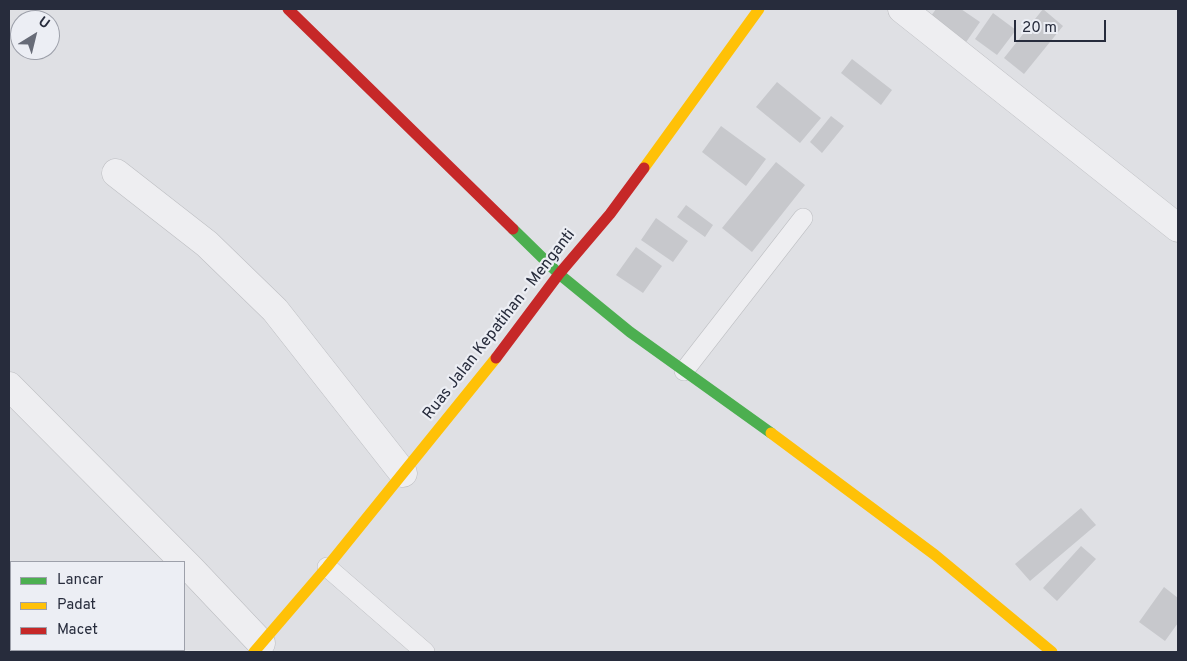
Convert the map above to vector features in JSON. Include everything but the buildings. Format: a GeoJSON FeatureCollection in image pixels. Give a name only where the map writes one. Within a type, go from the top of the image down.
{"type":"FeatureCollection","features":[{"type":"Feature","properties":{"kind":"street"},"geometry":{"type":"LineString","coordinates":[[288,9],[559,274],[630,332],[820,468],[935,555],[1052,652]]}},
{"type":"Feature","properties":{"kind":"street","name":"Ruas Jalan Kepatihan - Menganti"},"geometry":{"type":"LineString","coordinates":[[258,648],[327,567],[515,336],[559,274],[610,214],[759,9]]}},
{"type":"Feature","properties":{"kind":"street"},"geometry":{"type":"LineString","coordinates":[[902,9],[1173,214]]}},
{"type":"Feature","properties":{"kind":"street"},"geometry":{"type":"LineString","coordinates":[[116,173],[207,244],[275,310],[403,473]]}},
{"type":"Feature","properties":{"kind":"street"},"geometry":{"type":"LineString","coordinates":[[9,386],[183,561]]}},
{"type":"Feature","properties":{"kind":"street"},"geometry":{"type":"LineString","coordinates":[[185,563],[258,648]]}},
{"type":"Feature","properties":{"kind":"lane"},"geometry":{"type":"LineString","coordinates":[[684,371],[803,218]]}},
{"type":"Feature","properties":{"kind":"lane"},"geometry":{"type":"LineString","coordinates":[[327,567],[425,652]]}},
{"type":"Feature","properties":{"kind":"traffic: fast"},"geometry":{"type":"LineString","coordinates":[[513,229],[559,274],[630,332],[771,433]]}},
{"type":"Feature","properties":{"kind":"traffic: slow"},"geometry":{"type":"LineString","coordinates":[[644,168],[759,9]]}},
{"type":"Feature","properties":{"kind":"traffic: slow"},"geometry":{"type":"LineString","coordinates":[[254,652],[327,567],[496,358]]}},
{"type":"Feature","properties":{"kind":"traffic: slow"},"geometry":{"type":"LineString","coordinates":[[771,433],[935,555],[1052,652]]}},
{"type":"Feature","properties":{"kind":"traffic: jam"},"geometry":{"type":"LineString","coordinates":[[288,9],[513,229]]}},
{"type":"Feature","properties":{"kind":"traffic: jam"},"geometry":{"type":"LineString","coordinates":[[496,358],[559,274],[610,214],[644,168]]}}]}
